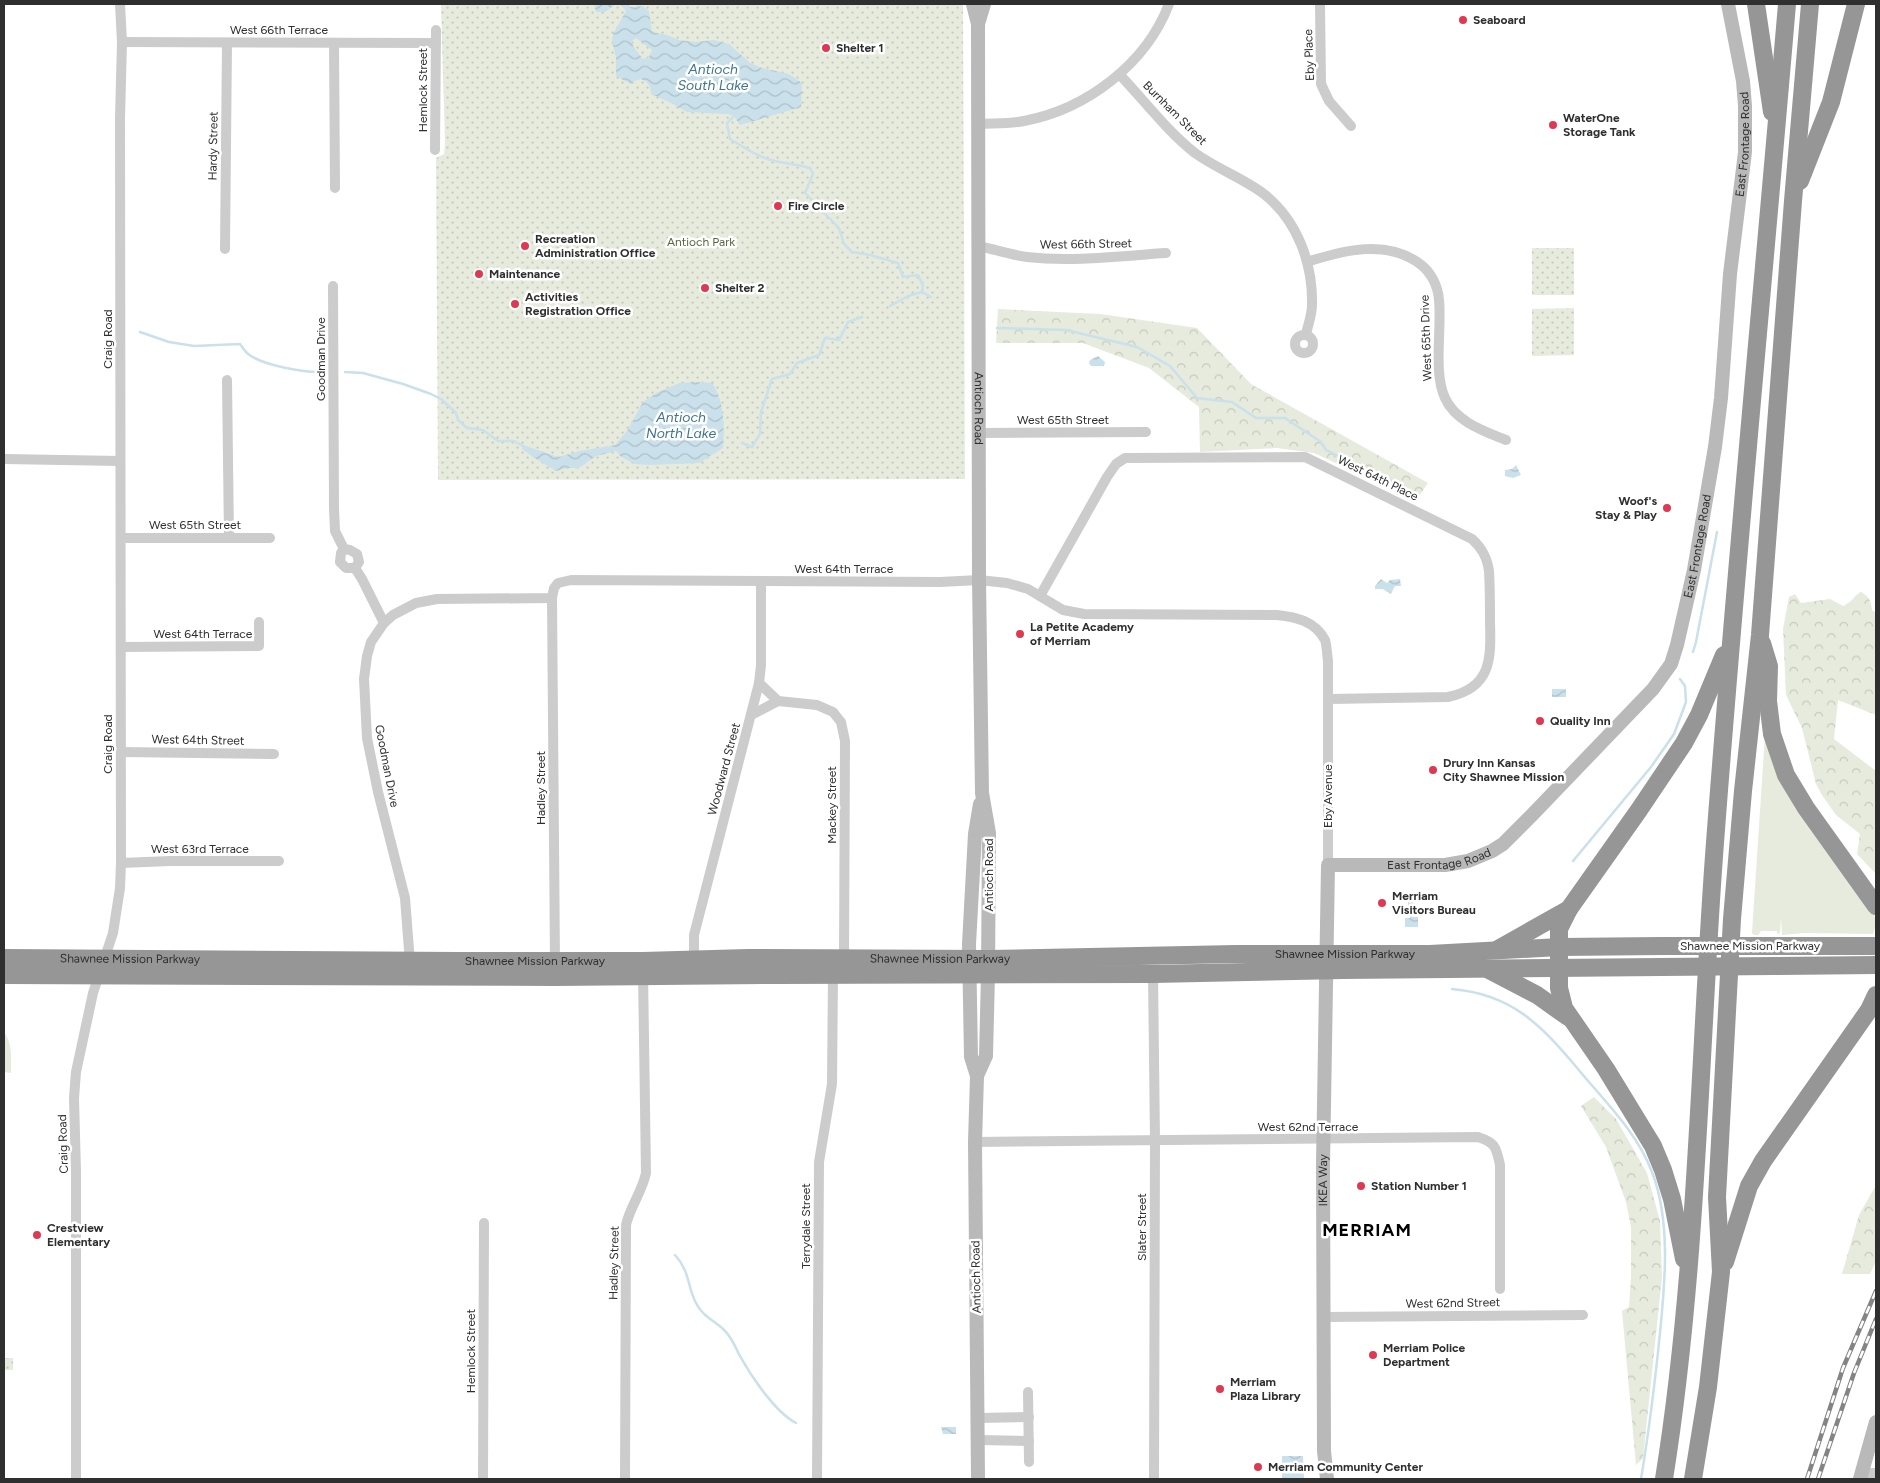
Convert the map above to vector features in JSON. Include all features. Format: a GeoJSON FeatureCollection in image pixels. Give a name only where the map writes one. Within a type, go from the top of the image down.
{"type":"FeatureCollection","features":[{"type":"Feature","properties":{"kind":"highway"},"geometry":{"type":"LineString","coordinates":[[1756,4],[1776,138]]}},
{"type":"Feature","properties":{"kind":"highway"},"geometry":{"type":"LineString","coordinates":[[1664,1479],[1677,1393],[1688,1279],[1712,886],[1731,638],[1788,4]]}},
{"type":"Feature","properties":{"kind":"highway"},"geometry":{"type":"LineString","coordinates":[[1694,1479],[1711,1368],[1721,1272],[1717,1197],[1732,919],[1743,791],[1760,634],[1810,4]]}},
{"type":"Feature","properties":{"kind":"highway"},"geometry":{"type":"LineString","coordinates":[[1793,201],[1832,102],[1856,4]]}},
{"type":"Feature","properties":{"kind":"highway"},"geometry":{"type":"LineString","coordinates":[[1760,634],[1769,666],[1768,700],[1771,726],[1780,759],[1791,783],[1806,808],[1870,894],[1876,906]]}},
{"type":"Feature","properties":{"kind":"highway"},"geometry":{"type":"LineString","coordinates":[[1688,1279],[1672,1199],[1653,1146],[1606,1069],[1564,1008],[1560,998],[1559,929],[1569,909],[1684,743],[1699,715],[1731,638]]}},
{"type":"Feature","properties":{"kind":"highway"},"geometry":{"type":"LineString","coordinates":[[1496,950],[1569,909]]}},
{"type":"Feature","properties":{"kind":"highway","name":"Shawnee Mission Parkway"},"geometry":{"type":"LineString","coordinates":[[4,974],[99,975],[410,969],[643,969],[833,975],[988,967],[1153,974],[1496,950],[1662,946],[1876,946]]}},
{"type":"Feature","properties":{"kind":"highway"},"geometry":{"type":"LineString","coordinates":[[1153,974],[1160,968],[1208,955]]}},
{"type":"Feature","properties":{"kind":"highway","name":"Shawnee Mission Parkway"},"geometry":{"type":"LineString","coordinates":[[988,967],[1208,955],[1486,969],[1876,965]]}},
{"type":"Feature","properties":{"kind":"highway","name":"Shawnee Mission Parkway"},"geometry":{"type":"LineString","coordinates":[[4,958],[106,958],[410,969]]}},
{"type":"Feature","properties":{"kind":"highway","name":"Shawnee Mission Parkway"},"geometry":{"type":"LineString","coordinates":[[643,969],[694,960],[748,958],[844,958],[970,967]]}},
{"type":"Feature","properties":{"kind":"highway"},"geometry":{"type":"LineString","coordinates":[[1486,969],[1537,995],[1572,1020]]}},
{"type":"Feature","properties":{"kind":"highway"},"geometry":{"type":"LineString","coordinates":[[1721,1272],[1749,1186],[1763,1161],[1874,1003]]}},
{"type":"Feature","properties":{"kind":"main road","name":"Antioch Road"},"geometry":{"type":"LineString","coordinates":[[973,4],[978,24],[979,580],[982,793],[989,833],[986,1056],[977,1076]]}},
{"type":"Feature","properties":{"kind":"main road","name":"Antioch Road"},"geometry":{"type":"LineString","coordinates":[[978,24],[984,4]]}},
{"type":"Feature","properties":{"kind":"main road","name":"East Frontage Road"},"geometry":{"type":"LineString","coordinates":[[1328,865],[1445,865],[1468,861],[1492,852],[1503,844],[1532,815],[1654,689],[1671,664],[1690,587],[1715,447],[1722,398],[1730,274],[1744,160],[1745,114],[1743,81],[1728,4]]}},
{"type":"Feature","properties":{"kind":"main road","name":"Antioch Road"},"geometry":{"type":"LineString","coordinates":[[978,1479],[975,1142],[977,1076],[971,1057],[970,967],[975,834],[982,793]]}},
{"type":"Feature","properties":{"kind":"main road","name":"Eby Avenue"},"geometry":{"type":"LineString","coordinates":[[1326,962],[1328,865]]}},
{"type":"Feature","properties":{"kind":"main road","name":"IKEA Way"},"geometry":{"type":"LineString","coordinates":[[1326,962],[1324,1451],[1327,1479]]}},
{"type":"Feature","properties":{"kind":"main road"},"geometry":{"type":"LineString","coordinates":[[1861,1476],[1876,1422]]}},
{"type":"Feature","properties":{"kind":"street","name":"Craig Road"},"geometry":{"type":"LineString","coordinates":[[76,1479],[76,1172],[74,1098],[76,1072],[83,1037],[99,975],[106,958],[117,911],[122,863],[120,118],[122,42],[120,4]]}},
{"type":"Feature","properties":{"kind":"street"},"geometry":{"type":"LineString","coordinates":[[978,124],[1022,122],[1067,108],[1087,98],[1119,74],[1148,44],[1169,4]]}},
{"type":"Feature","properties":{"kind":"street","name":"Eby Place"},"geometry":{"type":"LineString","coordinates":[[1320,4],[1321,84],[1329,101],[1351,126]]}},
{"type":"Feature","properties":{"kind":"street","name":"Hemlock Street"},"geometry":{"type":"LineString","coordinates":[[435,150],[436,30]]}},
{"type":"Feature","properties":{"kind":"street","name":"West 66th Terrace"},"geometry":{"type":"LineString","coordinates":[[122,42],[436,43]]}},
{"type":"Feature","properties":{"kind":"street","name":"Hardy Street"},"geometry":{"type":"LineString","coordinates":[[226,249],[227,42]]}},
{"type":"Feature","properties":{"kind":"street"},"geometry":{"type":"LineString","coordinates":[[334,43],[335,188]]}},
{"type":"Feature","properties":{"kind":"street","name":"Burnham Street"},"geometry":{"type":"LineString","coordinates":[[1119,74],[1176,136],[1217,168],[1249,184],[1263,194],[1286,217],[1296,233],[1307,262],[1312,288],[1312,307],[1306,334]]}},
{"type":"Feature","properties":{"kind":"street","name":"West 66th Street"},"geometry":{"type":"LineString","coordinates":[[978,246],[1025,256],[1046,258],[1166,253]]}},
{"type":"Feature","properties":{"kind":"street","name":"West 65th Drive"},"geometry":{"type":"LineString","coordinates":[[1307,262],[1360,249],[1384,249],[1396,251],[1410,257],[1424,267],[1432,278],[1439,300],[1440,373],[1445,399],[1452,410],[1461,418],[1483,431],[1506,440]]}},
{"type":"Feature","properties":{"kind":"street","name":"Goodman Drive"},"geometry":{"type":"LineString","coordinates":[[334,286],[335,531],[344,550],[341,553],[340,562],[346,568],[355,568],[384,623],[371,642],[367,656],[364,679],[364,714],[372,766],[406,898],[410,969]]}},
{"type":"Feature","properties":{"kind":"street"},"geometry":{"type":"LineString","coordinates":[[227,380],[229,538]]}},
{"type":"Feature","properties":{"kind":"street","name":"West 65th Street"},"geometry":{"type":"LineString","coordinates":[[980,433],[1146,432]]}},
{"type":"Feature","properties":{"kind":"street","name":"West 64th Place"},"geometry":{"type":"LineString","coordinates":[[1040,596],[1107,477],[1116,464],[1125,458],[1305,457],[1472,539],[1482,549],[1488,562],[1489,571],[1491,654],[1483,675],[1476,685],[1465,692],[1448,697],[1329,699]]}},
{"type":"Feature","properties":{"kind":"street"},"geometry":{"type":"LineString","coordinates":[[4,460],[120,461]]}},
{"type":"Feature","properties":{"kind":"street","name":"West 65th Street"},"geometry":{"type":"LineString","coordinates":[[121,538],[270,538]]}},
{"type":"Feature","properties":{"kind":"street","name":"West 64th Terrace"},"geometry":{"type":"LineString","coordinates":[[552,598],[554,588],[558,582],[571,580],[761,582],[940,582],[979,580],[1006,582],[1028,589],[1063,610],[1084,614],[1277,615],[1303,619],[1314,626]]}},
{"type":"Feature","properties":{"kind":"street","name":"Woodward Street"},"geometry":{"type":"LineString","coordinates":[[694,960],[694,934],[759,683],[761,665],[761,582]]}},
{"type":"Feature","properties":{"kind":"street"},"geometry":{"type":"LineString","coordinates":[[384,623],[407,607],[426,601],[552,598]]}},
{"type":"Feature","properties":{"kind":"street","name":"Hadley Street"},"geometry":{"type":"LineString","coordinates":[[552,598],[555,969]]}},
{"type":"Feature","properties":{"kind":"street","name":"West 64th Terrace"},"geometry":{"type":"LineString","coordinates":[[122,647],[259,646],[259,622]]}},
{"type":"Feature","properties":{"kind":"street","name":"Eby Avenue"},"geometry":{"type":"LineString","coordinates":[[1314,626],[1325,641],[1328,661],[1328,865]]}},
{"type":"Feature","properties":{"kind":"street"},"geometry":{"type":"LineString","coordinates":[[751,715],[778,701],[759,683]]}},
{"type":"Feature","properties":{"kind":"street","name":"Mackey Street"},"geometry":{"type":"LineString","coordinates":[[778,701],[817,704],[833,712],[841,722],[845,741],[844,958]]}},
{"type":"Feature","properties":{"kind":"street","name":"West 64th Street"},"geometry":{"type":"LineString","coordinates":[[121,752],[274,754]]}},
{"type":"Feature","properties":{"kind":"street","name":"West 63rd Terrace"},"geometry":{"type":"LineString","coordinates":[[122,863],[279,861]]}},
{"type":"Feature","properties":{"kind":"street","name":"Hadley Street"},"geometry":{"type":"LineString","coordinates":[[625,1479],[626,1225],[628,1214],[640,1192],[646,1173],[643,969]]}},
{"type":"Feature","properties":{"kind":"street","name":"Slater Street"},"geometry":{"type":"LineString","coordinates":[[1153,974],[1155,1140],[1154,1479]]}},
{"type":"Feature","properties":{"kind":"street","name":"Terrydale Street"},"geometry":{"type":"LineString","coordinates":[[818,1479],[819,1162],[832,1084],[833,975]]}},
{"type":"Feature","properties":{"kind":"street","name":"West 62nd Terrace"},"geometry":{"type":"LineString","coordinates":[[975,1142],[1478,1137],[1489,1140],[1496,1147],[1500,1164],[1500,1289]]}},
{"type":"Feature","properties":{"kind":"street","name":"Hemlock Street"},"geometry":{"type":"LineString","coordinates":[[483,1479],[484,1223]]}},
{"type":"Feature","properties":{"kind":"street","name":"West 62nd Street"},"geometry":{"type":"LineString","coordinates":[[1324,1317],[1583,1315]]}},
{"type":"Feature","properties":{"kind":"street"},"geometry":{"type":"LineString","coordinates":[[1028,1392],[1029,1462]]}},
{"type":"Feature","properties":{"kind":"street"},"geometry":{"type":"LineString","coordinates":[[978,1418],[1029,1417]]}},
{"type":"Feature","properties":{"kind":"street"},"geometry":{"type":"LineString","coordinates":[[978,1440],[1029,1441]]}},
{"type":"Feature","properties":{"kind":"street"},"geometry":{"type":"LineString","coordinates":[[1861,1476],[1876,1473]]}},
{"type":"Feature","properties":{"kind":"green space","name":"Antioch Park"},"geometry":{"type":"Polygon","coordinates":[[[441,4],[963,4],[965,479],[438,480],[436,158],[444,154],[445,144],[441,4]]]}},
{"type":"Feature","properties":{"kind":"green space"},"geometry":{"type":"Polygon","coordinates":[[[1532,248],[1574,248],[1574,295],[1532,295],[1532,248]]]}},
{"type":"Feature","properties":{"kind":"green space"},"geometry":{"type":"Polygon","coordinates":[[[1574,308],[1574,355],[1532,356],[1532,309],[1574,308]]]}},
{"type":"Feature","properties":{"kind":"green space"},"geometry":{"type":"Polygon","coordinates":[[[998,309],[1100,314],[1197,328],[1251,384],[1428,483],[1416,500],[1314,453],[1277,448],[1200,452],[1199,407],[1149,368],[1083,343],[996,343],[998,309]]]}},
{"type":"Feature","properties":{"kind":"green space"},"geometry":{"type":"Polygon","coordinates":[[[1861,592],[1869,599],[1872,610],[1876,613],[1876,715],[1838,700],[1834,739],[1876,771],[1876,874],[1857,854],[1860,834],[1836,815],[1816,784],[1802,728],[1786,695],[1783,629],[1789,597],[1795,594],[1801,603],[1830,599],[1843,606],[1861,592]]]}},
{"type":"Feature","properties":{"kind":"green space"},"geometry":{"type":"Polygon","coordinates":[[[1765,735],[1874,914],[1876,925],[1873,934],[1803,933],[1782,935],[1781,917],[1780,933],[1777,934],[1777,931],[1761,931],[1758,935],[1754,935],[1752,933],[1765,735]]]}},
{"type":"Feature","properties":{"kind":"green space"},"geometry":{"type":"Polygon","coordinates":[[[4,1033],[10,1046],[11,1073],[4,1072],[4,1033]]]}},
{"type":"Feature","properties":{"kind":"green space"},"geometry":{"type":"Polygon","coordinates":[[[1594,1097],[1616,1119],[1647,1173],[1660,1221],[1662,1277],[1643,1458],[1636,1465],[1622,1311],[1629,1307],[1631,1227],[1626,1202],[1606,1147],[1581,1106],[1594,1097]]]}},
{"type":"Feature","properties":{"kind":"green space"},"geometry":{"type":"Polygon","coordinates":[[[1876,1185],[1876,1261],[1870,1274],[1842,1274],[1859,1215],[1876,1185]]]}},
{"type":"Feature","properties":{"kind":"green space"},"geometry":{"type":"Polygon","coordinates":[[[4,1358],[13,1358],[13,1370],[4,1370],[4,1358]]]}},
{"type":"Feature","properties":{"kind":"water"},"geometry":{"type":"Polygon","coordinates":[[[594,4],[616,4],[605,12],[596,12],[594,4]]]}},
{"type":"Feature","properties":{"kind":"water","name":"Antioch South Lake"},"geometry":{"type":"Polygon","coordinates":[[[620,4],[627,4],[630,7],[643,6],[649,11],[652,32],[679,40],[696,42],[714,40],[729,44],[750,63],[762,68],[789,74],[802,83],[801,107],[740,125],[734,116],[728,114],[687,112],[651,94],[649,85],[644,80],[634,81],[631,84],[616,76],[616,57],[612,42],[613,34],[626,11],[620,4]],[[636,38],[632,41],[633,46],[643,59],[649,57],[652,50],[636,38]]]}},
{"type":"Feature","properties":{"kind":"water"},"geometry":{"type":"Polygon","coordinates":[[[1098,356],[1105,362],[1104,366],[1091,366],[1090,360],[1098,356]]]}},
{"type":"Feature","properties":{"kind":"water","name":"Antioch North Lake"},"geometry":{"type":"Polygon","coordinates":[[[680,383],[712,383],[716,390],[723,414],[724,432],[723,448],[699,463],[635,464],[621,457],[616,451],[596,456],[579,468],[567,468],[556,471],[522,449],[523,445],[558,457],[615,445],[627,431],[643,402],[658,392],[680,383]]]}},
{"type":"Feature","properties":{"kind":"water"},"geometry":{"type":"Polygon","coordinates":[[[1516,465],[1521,475],[1513,478],[1505,476],[1505,470],[1512,469],[1516,465]]]}},
{"type":"Feature","properties":{"kind":"water"},"geometry":{"type":"Polygon","coordinates":[[[1381,579],[1387,583],[1390,580],[1400,579],[1401,586],[1395,586],[1391,594],[1383,589],[1375,589],[1375,586],[1381,579]]]}},
{"type":"Feature","properties":{"kind":"water"},"geometry":{"type":"Polygon","coordinates":[[[1552,689],[1566,689],[1566,697],[1552,697],[1552,689]]]}},
{"type":"Feature","properties":{"kind":"water"},"geometry":{"type":"Polygon","coordinates":[[[1408,902],[1414,904],[1412,917],[1418,917],[1418,927],[1405,927],[1405,918],[1410,918],[1408,902]]]}},
{"type":"Feature","properties":{"kind":"water"},"geometry":{"type":"Polygon","coordinates":[[[941,1427],[956,1427],[956,1434],[943,1434],[941,1427]]]}},
{"type":"Feature","properties":{"kind":"water"},"geometry":{"type":"Polygon","coordinates":[[[1282,1456],[1303,1456],[1304,1479],[1282,1479],[1282,1456]]]}},
{"type":"Feature","properties":{"kind":"waterway"},"geometry":{"type":"LineString","coordinates":[[734,116],[727,123],[730,139],[763,157],[810,168],[813,174],[805,193],[839,228],[844,244],[852,252],[898,263],[903,277],[918,275],[923,286],[922,292]]}},
{"type":"Feature","properties":{"kind":"waterway"},"geometry":{"type":"LineString","coordinates":[[890,306],[908,296],[922,292],[931,297]]}},
{"type":"Feature","properties":{"kind":"waterway"},"geometry":{"type":"LineString","coordinates":[[742,443],[752,447],[760,434],[761,412],[772,379],[790,374],[797,363],[819,355],[825,338],[839,340],[848,322],[862,317]]}},
{"type":"Feature","properties":{"kind":"waterway"},"geometry":{"type":"LineString","coordinates":[[997,328],[1066,330],[1137,347],[1170,366],[1197,398],[1232,402],[1256,418],[1285,418],[1321,442],[1326,450],[1404,486]]}},
{"type":"Feature","properties":{"kind":"waterway"},"geometry":{"type":"LineString","coordinates":[[140,332],[169,342],[194,346],[240,344],[247,353],[261,361],[302,371],[319,372]]}},
{"type":"Feature","properties":{"kind":"waterway"},"geometry":{"type":"LineString","coordinates":[[345,372],[363,373],[431,394],[441,399],[453,410],[458,420],[467,428],[483,430],[498,441],[514,441],[523,446]]}},
{"type":"Feature","properties":{"kind":"waterway"},"geometry":{"type":"LineString","coordinates":[[1693,652],[1717,532]]}},
{"type":"Feature","properties":{"kind":"waterway"},"geometry":{"type":"LineString","coordinates":[[1573,861],[1651,767],[1674,734],[1686,702],[1685,686],[1680,679]]}},
{"type":"Feature","properties":{"kind":"waterway"},"geometry":{"type":"LineString","coordinates":[[1452,989],[1492,997],[1524,1014],[1538,1026],[1620,1118],[1646,1157],[1652,1172],[1662,1211],[1665,1273],[1656,1370],[1641,1479]]}},
{"type":"Feature","properties":{"kind":"waterway"},"geometry":{"type":"LineString","coordinates":[[675,1255],[686,1273],[693,1297],[699,1308],[727,1333],[764,1393],[780,1411],[796,1423]]}},
{"type":"Feature","properties":{"kind":"railway"},"geometry":{"type":"LineString","coordinates":[[1807,1479],[1843,1368],[1876,1291]]}},
{"type":"Feature","properties":{"kind":"railway"},"geometry":{"type":"LineString","coordinates":[[1818,1479],[1854,1373],[1876,1319]]}},
{"type":"Feature","properties":{"kind":"place","name":"Seaboard"},"geometry":{"type":"Point","coordinates":[1463,20]}},
{"type":"Feature","properties":{"kind":"place","name":"Shelter 1"},"geometry":{"type":"Point","coordinates":[826,48]}},
{"type":"Feature","properties":{"kind":"place","name":"WaterOne Storage Tank"},"geometry":{"type":"Point","coordinates":[1553,125]}},
{"type":"Feature","properties":{"kind":"place","name":"Fire Circle"},"geometry":{"type":"Point","coordinates":[778,206]}},
{"type":"Feature","properties":{"kind":"place","name":"Recreation Administration Office"},"geometry":{"type":"Point","coordinates":[525,246]}},
{"type":"Feature","properties":{"kind":"place","name":"Maintenance"},"geometry":{"type":"Point","coordinates":[479,274]}},
{"type":"Feature","properties":{"kind":"place","name":"Shelter 2"},"geometry":{"type":"Point","coordinates":[705,288]}},
{"type":"Feature","properties":{"kind":"place","name":"Activities Registration Office"},"geometry":{"type":"Point","coordinates":[515,304]}},
{"type":"Feature","properties":{"kind":"place","name":"Woof's Stay & Play"},"geometry":{"type":"Point","coordinates":[1667,508]}},
{"type":"Feature","properties":{"kind":"place","name":"La Petite Academy of Merriam"},"geometry":{"type":"Point","coordinates":[1020,634]}},
{"type":"Feature","properties":{"kind":"place","name":"Quality Inn"},"geometry":{"type":"Point","coordinates":[1540,721]}},
{"type":"Feature","properties":{"kind":"place","name":"Drury Inn Kansas City Shawnee Mission"},"geometry":{"type":"Point","coordinates":[1433,770]}},
{"type":"Feature","properties":{"kind":"place","name":"Merriam Visitors Bureau"},"geometry":{"type":"Point","coordinates":[1382,903]}},
{"type":"Feature","properties":{"kind":"place","name":"Station Number 1"},"geometry":{"type":"Point","coordinates":[1361,1186]}},
{"type":"Feature","properties":{"kind":"place","name":"Crestview Elementary"},"geometry":{"type":"Point","coordinates":[37,1235]}},
{"type":"Feature","properties":{"kind":"place","name":"Merriam Police Department"},"geometry":{"type":"Point","coordinates":[1373,1355]}},
{"type":"Feature","properties":{"kind":"place","name":"Merriam Plaza Library"},"geometry":{"type":"Point","coordinates":[1220,1389]}},
{"type":"Feature","properties":{"kind":"place","name":"Merriam Community Center"},"geometry":{"type":"Point","coordinates":[1258,1467]}},
{"type":"Feature","properties":{"kind":"district","name":"MERRIAM"},"geometry":{"type":"Point","coordinates":[1367,1230]}}]}
